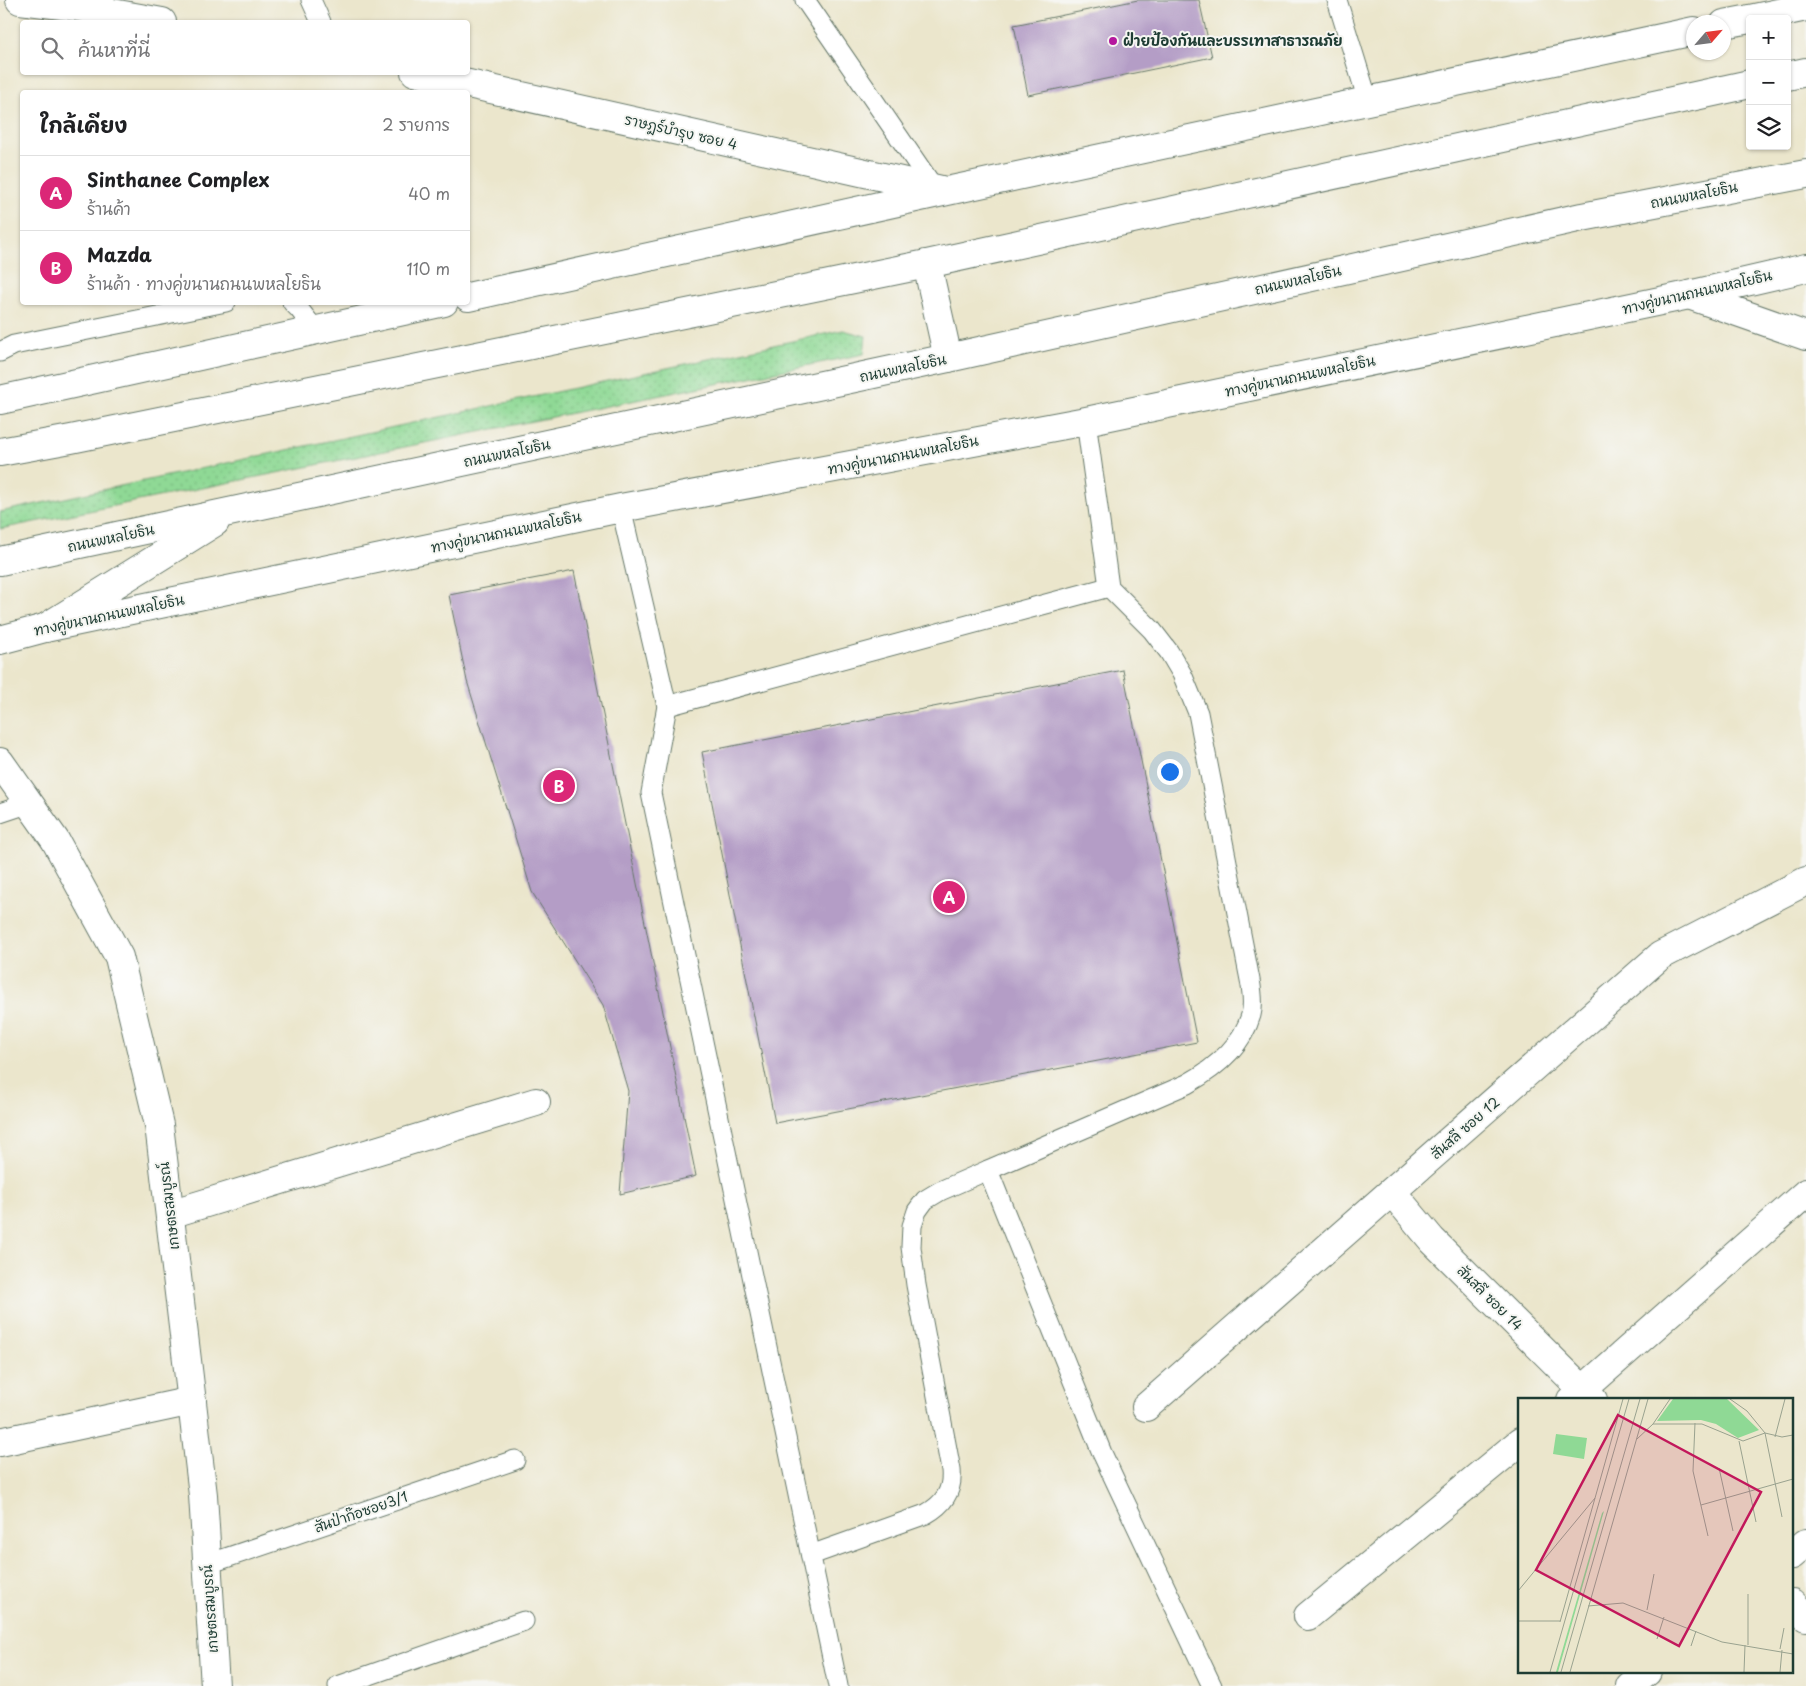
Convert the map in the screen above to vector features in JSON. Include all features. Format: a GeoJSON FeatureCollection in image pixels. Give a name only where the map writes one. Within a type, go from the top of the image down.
{"type":"FeatureCollection","features":[{"type":"Feature","properties":{"kind":"main road"},"geometry":{"type":"LineString","coordinates":[[20,0],[78,4],[153,20]]}},
{"type":"Feature","properties":{"kind":"main road"},"geometry":{"type":"LineString","coordinates":[[1769,15],[1806,7]]}},
{"type":"Feature","properties":{"kind":"main road"},"geometry":{"type":"LineString","coordinates":[[1731,23],[1746,20]]}},
{"type":"Feature","properties":{"kind":"main road"},"geometry":{"type":"LineString","coordinates":[[470,297],[940,189],[1368,101],[1686,33]]}},
{"type":"Feature","properties":{"kind":"main road"},"geometry":{"type":"LineString","coordinates":[[1791,75],[1806,72]]}},
{"type":"Feature","properties":{"kind":"main road","name":"ราษฎร์บำรุง ซอย 4"},"geometry":{"type":"LineString","coordinates":[[428,75],[940,189]]}},
{"type":"Feature","properties":{"kind":"main road"},"geometry":{"type":"LineString","coordinates":[[0,452],[927,264],[1746,85]]}},
{"type":"Feature","properties":{"kind":"main road","name":"ถนนพหลโยธิน"},"geometry":{"type":"LineString","coordinates":[[0,561],[948,358],[1582,217],[1806,174]]}},
{"type":"Feature","properties":{"kind":"main road"},"geometry":{"type":"LineString","coordinates":[[927,264],[948,358]]}},
{"type":"Feature","properties":{"kind":"main road","name":"ทางคู่ขนานถนนพหลโยธิน"},"geometry":{"type":"LineString","coordinates":[[0,640],[45,628],[621,508],[1086,421],[1689,295],[1806,268]]}},
{"type":"Feature","properties":{"kind":"main road"},"geometry":{"type":"LineString","coordinates":[[1689,295],[1806,336]]}},
{"type":"Feature","properties":{"kind":"main road"},"geometry":{"type":"LineString","coordinates":[[0,400],[431,305]]}},
{"type":"Feature","properties":{"kind":"main road"},"geometry":{"type":"LineString","coordinates":[[45,628],[231,512]]}},
{"type":"Feature","properties":{"kind":"main road","name":"เกษตรสมบูรณ์"},"geometry":{"type":"LineString","coordinates":[[0,762],[56,840],[119,957],[159,1125],[204,1495],[216,1686]]}},
{"type":"Feature","properties":{"kind":"main road","name":"สันสลี ซอย 12"},"geometry":{"type":"LineString","coordinates":[[1146,1407],[1660,956],[1806,881]]}},
{"type":"Feature","properties":{"kind":"main road"},"geometry":{"type":"LineString","coordinates":[[170,1214],[536,1102]]}},
{"type":"Feature","properties":{"kind":"main road","name":"สันสลี ซอย 14"},"geometry":{"type":"LineString","coordinates":[[1392,1192],[1432,1240],[1582,1396]]}},
{"type":"Feature","properties":{"kind":"main road"},"geometry":{"type":"LineString","coordinates":[[1582,1396],[1806,1193]]}},
{"type":"Feature","properties":{"kind":"main road"},"geometry":{"type":"LineString","coordinates":[[0,1442],[192,1401]]}},
{"type":"Feature","properties":{"kind":"main road"},"geometry":{"type":"LineString","coordinates":[[1308,1616],[1518,1444]]}},
{"type":"Feature","properties":{"kind":"main road"},"geometry":{"type":"LineString","coordinates":[[1794,1553],[1806,1543]]}},
{"type":"Feature","properties":{"kind":"main road"},"geometry":{"type":"LineString","coordinates":[[1794,1605],[1806,1616]]}},
{"type":"Feature","properties":{"kind":"main road"},"geometry":{"type":"LineString","coordinates":[[1630,1686],[1645,1674]]}},
{"type":"Feature","properties":{"kind":"lane"},"geometry":{"type":"LineString","coordinates":[[311,0],[320,20]]}},
{"type":"Feature","properties":{"kind":"lane"},"geometry":{"type":"LineString","coordinates":[[805,0],[940,189]]}},
{"type":"Feature","properties":{"kind":"lane"},"geometry":{"type":"LineString","coordinates":[[1337,0],[1368,101]]}},
{"type":"Feature","properties":{"kind":"lane"},"geometry":{"type":"LineString","coordinates":[[0,352],[14,345],[211,305]]}},
{"type":"Feature","properties":{"kind":"lane"},"geometry":{"type":"LineString","coordinates":[[295,305],[316,331]]}},
{"type":"Feature","properties":{"kind":"lane"},"geometry":{"type":"LineString","coordinates":[[811,1555],[926,1514],[936,1509],[950,1491],[951,1470],[916,1285],[911,1248],[912,1226],[917,1211],[925,1200],[940,1191],[1178,1088],[1205,1074],[1234,1045],[1245,1030],[1251,1014],[1253,1000],[1250,980],[1198,713],[1182,674],[1169,652],[1152,630],[1109,587],[1086,421]]}},
{"type":"Feature","properties":{"kind":"lane"},"geometry":{"type":"LineString","coordinates":[[621,508],[667,706],[651,793],[838,1686]]}},
{"type":"Feature","properties":{"kind":"lane"},"geometry":{"type":"LineString","coordinates":[[667,706],[1109,587]]}},
{"type":"Feature","properties":{"kind":"lane"},"geometry":{"type":"LineString","coordinates":[[0,813],[30,803]]}},
{"type":"Feature","properties":{"kind":"lane"},"geometry":{"type":"LineString","coordinates":[[988,1170],[1102,1453],[1212,1686]]}},
{"type":"Feature","properties":{"kind":"lane","name":"สันป่าก๊อซอย3/1"},"geometry":{"type":"LineString","coordinates":[[208,1564],[515,1460]]}},
{"type":"Feature","properties":{"kind":"lane"},"geometry":{"type":"LineString","coordinates":[[338,1686],[524,1620]]}},
{"type":"Feature","properties":{"kind":"green space"},"geometry":{"type":"Polygon","coordinates":[[[843,330],[866,336],[864,354],[0,529],[0,512],[843,330]]]}},
{"type":"Feature","properties":{"kind":"building","name":"ฝ่ายป้องกันและบรรเทาสาธารณภัย"},"geometry":{"type":"Polygon","coordinates":[[[1138,0],[1199,0],[1212,57],[1028,95],[1014,25],[1138,0]]]}},
{"type":"Feature","properties":{"kind":"building"},"geometry":{"type":"Polygon","coordinates":[[[574,571],[696,1176],[620,1194],[628,1091],[603,1005],[532,892],[467,681],[449,595],[574,571]]]}},
{"type":"Feature","properties":{"kind":"building"},"geometry":{"type":"Polygon","coordinates":[[[1123,670],[1197,1042],[775,1123],[702,752],[1123,670]]]}},
{"type":"Feature","properties":{"kind":"place","name":"ฝ่ายป้องกันและบรรเทาสาธารณภัย"},"geometry":{"type":"Point","coordinates":[1113,41]}},
{"type":"Feature","properties":{"kind":"place","name":"Mazda"},"geometry":{"type":"Point","coordinates":[559,786]}},
{"type":"Feature","properties":{"kind":"place","name":"Sinthanee Complex"},"geometry":{"type":"Point","coordinates":[949,897]}}]}
